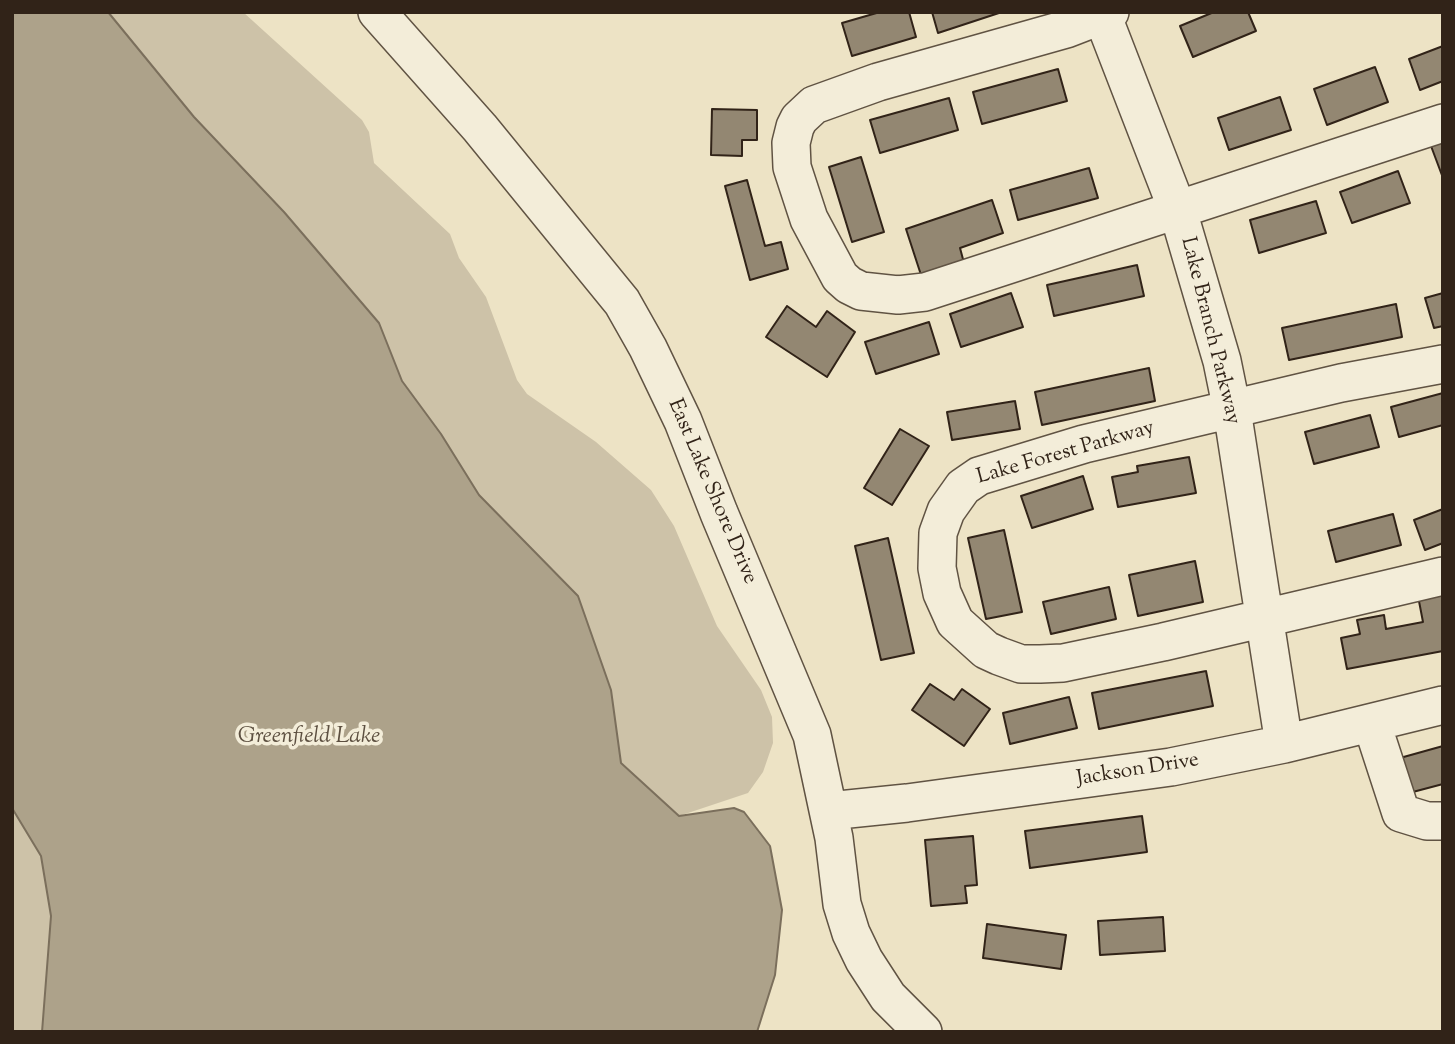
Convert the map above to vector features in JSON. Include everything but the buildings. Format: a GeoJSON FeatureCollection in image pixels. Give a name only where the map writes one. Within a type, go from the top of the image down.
{"type":"FeatureCollection","features":[{"type":"Feature","properties":{"kind":"street","name":"East Lake Shore Drive"},"geometry":{"type":"LineString","coordinates":[[377,12],[480,128],[622,302],[648,348],[683,421],[812,735],[829,811],[842,904],[851,933],[864,960],[888,997],[923,1032]]}},
{"type":"Feature","properties":{"kind":"street"},"geometry":{"type":"LineString","coordinates":[[1105,13],[1066,29],[878,82],[814,105],[799,119],[791,144],[792,167],[809,219],[831,265],[849,285],[862,291],[898,295],[925,292],[1443,123]]}},
{"type":"Feature","properties":{"kind":"street","name":"Lake Branch Parkway"},"geometry":{"type":"LineString","coordinates":[[1105,13],[1178,211],[1222,361],[1284,744]]}},
{"type":"Feature","properties":{"kind":"street","name":"Lake Forest Parkway"},"geometry":{"type":"LineString","coordinates":[[1443,364],[1341,383],[1084,444],[979,476],[963,487],[946,511],[938,533],[937,568],[942,593],[955,622],[986,650],[1021,664],[1063,663],[1443,576]]}},
{"type":"Feature","properties":{"kind":"street","name":"Jackson Drive"},"geometry":{"type":"LineString","coordinates":[[829,811],[1075,782],[1171,767],[1373,724],[1443,705]]}},
{"type":"Feature","properties":{"kind":"street"},"geometry":{"type":"LineString","coordinates":[[1373,724],[1401,813],[1427,821],[1443,821]]}},
{"type":"Feature","properties":{"kind":"shaded area"},"geometry":{"type":"Polygon","coordinates":[[[108,12],[243,12],[362,120],[369,132],[374,163],[450,234],[459,258],[486,297],[517,380],[527,394],[596,442],[651,490],[674,526],[717,626],[761,690],[772,717],[773,743],[763,772],[748,793],[679,816],[621,763],[611,690],[578,596],[479,495],[441,434],[402,381],[379,323],[284,212],[194,117],[108,12]]]}},
{"type":"Feature","properties":{"kind":"shaded area"},"geometry":{"type":"Polygon","coordinates":[[[12,808],[41,856],[51,916],[42,1032],[12,1032],[12,808]]]}},
{"type":"Feature","properties":{"kind":"water","name":"Greenfield Lake"},"geometry":{"type":"Polygon","coordinates":[[[12,12],[108,12],[194,117],[284,212],[379,323],[402,381],[441,434],[479,495],[578,596],[611,690],[621,763],[679,816],[734,808],[744,812],[770,846],[782,910],[775,975],[757,1032],[42,1032],[51,916],[41,856],[12,808],[12,12]]]}}]}
